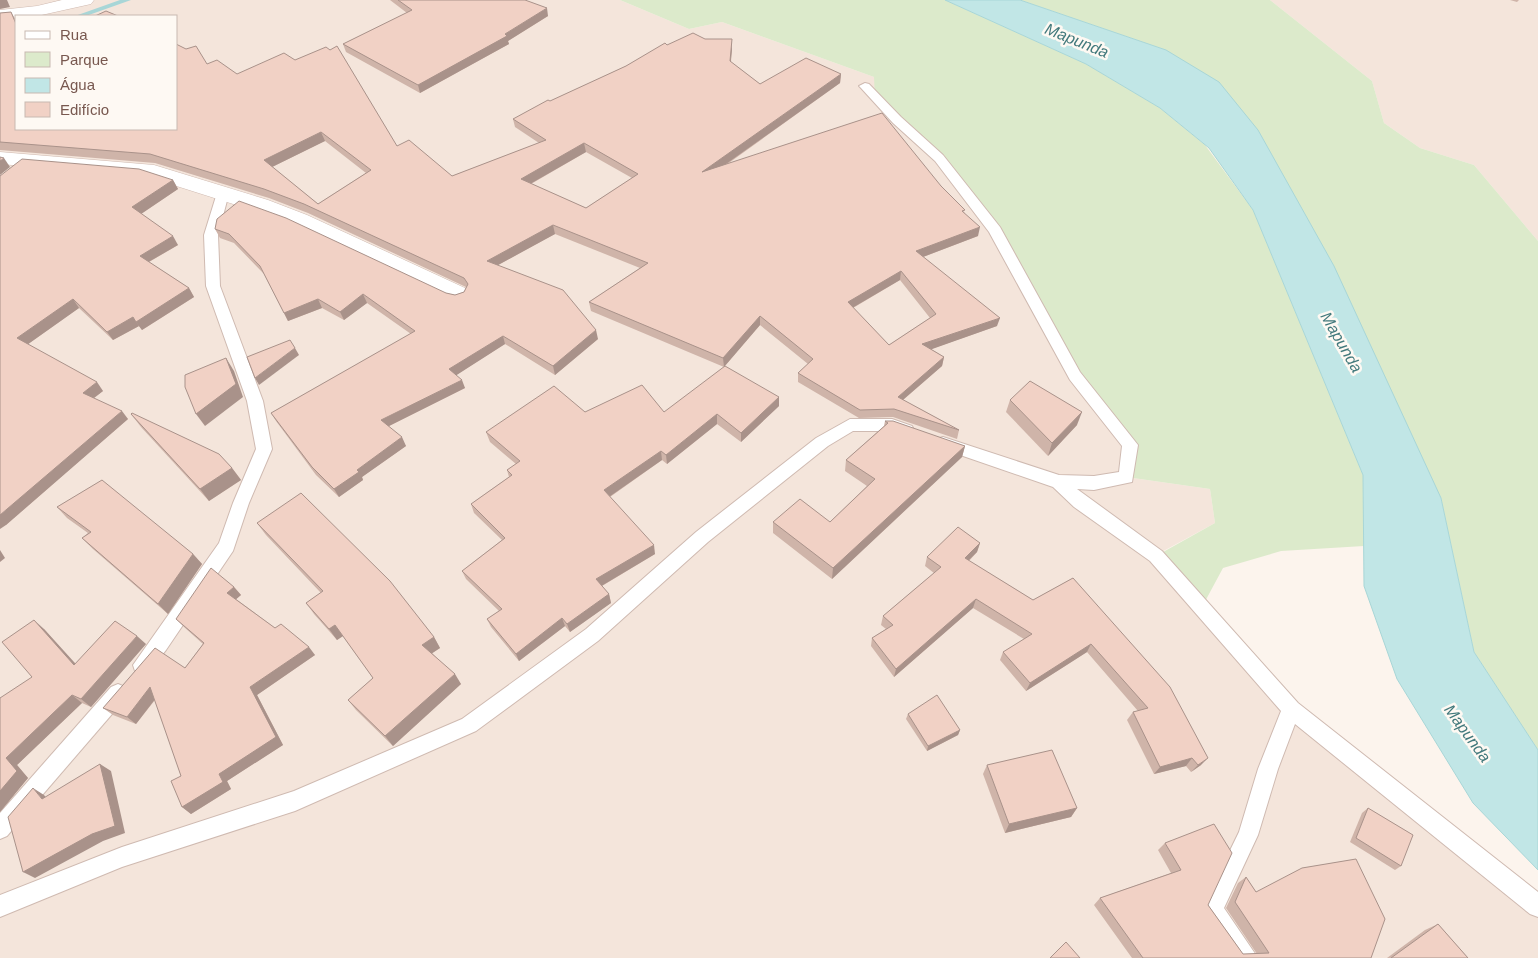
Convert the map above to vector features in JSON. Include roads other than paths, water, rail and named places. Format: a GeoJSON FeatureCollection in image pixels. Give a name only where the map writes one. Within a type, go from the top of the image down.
{"type":"FeatureCollection","features":[{"type":"Feature","properties":{"kind":"street"},"geometry":{"type":"LineString","coordinates":[[0,15],[37,11],[85,0]]}},
{"type":"Feature","properties":{"kind":"street"},"geometry":{"type":"LineString","coordinates":[[15,162],[147,170],[222,193],[299,220],[457,294]]}},
{"type":"Feature","properties":{"kind":"lane"},"geometry":{"type":"LineString","coordinates":[[0,906],[122,857],[295,801],[469,725],[592,635],[702,537],[822,442],[850,425],[892,425],[1059,482],[1094,483],[1126,477],[1130,445],[1075,376],[995,230],[939,158],[896,120],[865,86]]}},
{"type":"Feature","properties":{"kind":"lane"},"geometry":{"type":"LineString","coordinates":[[0,829],[160,644],[227,546],[241,503],[264,449],[255,401],[213,286],[212,234],[222,193]]}},
{"type":"Feature","properties":{"kind":"lane"},"geometry":{"type":"LineString","coordinates":[[1059,482],[1080,502],[1156,556],[1291,709],[1538,906]]}},
{"type":"Feature","properties":{"kind":"lane"},"geometry":{"type":"LineString","coordinates":[[1247,958],[1212,910],[1248,835],[1268,768],[1291,709]]}},
{"type":"Feature","properties":{"kind":"water","name":"Mapunda"},"geometry":{"type":"Polygon","coordinates":[[[945,0],[1020,0],[1166,50],[1219,82],[1258,130],[1334,266],[1441,498],[1474,652],[1538,750],[1538,870],[1473,803],[1397,679],[1364,586],[1363,475],[1253,210],[1209,148],[1160,108],[1086,64],[945,0]]]}},
{"type":"Feature","properties":{"kind":"waterway"},"geometry":{"type":"LineString","coordinates":[[82,15],[127,0]]}}]}
